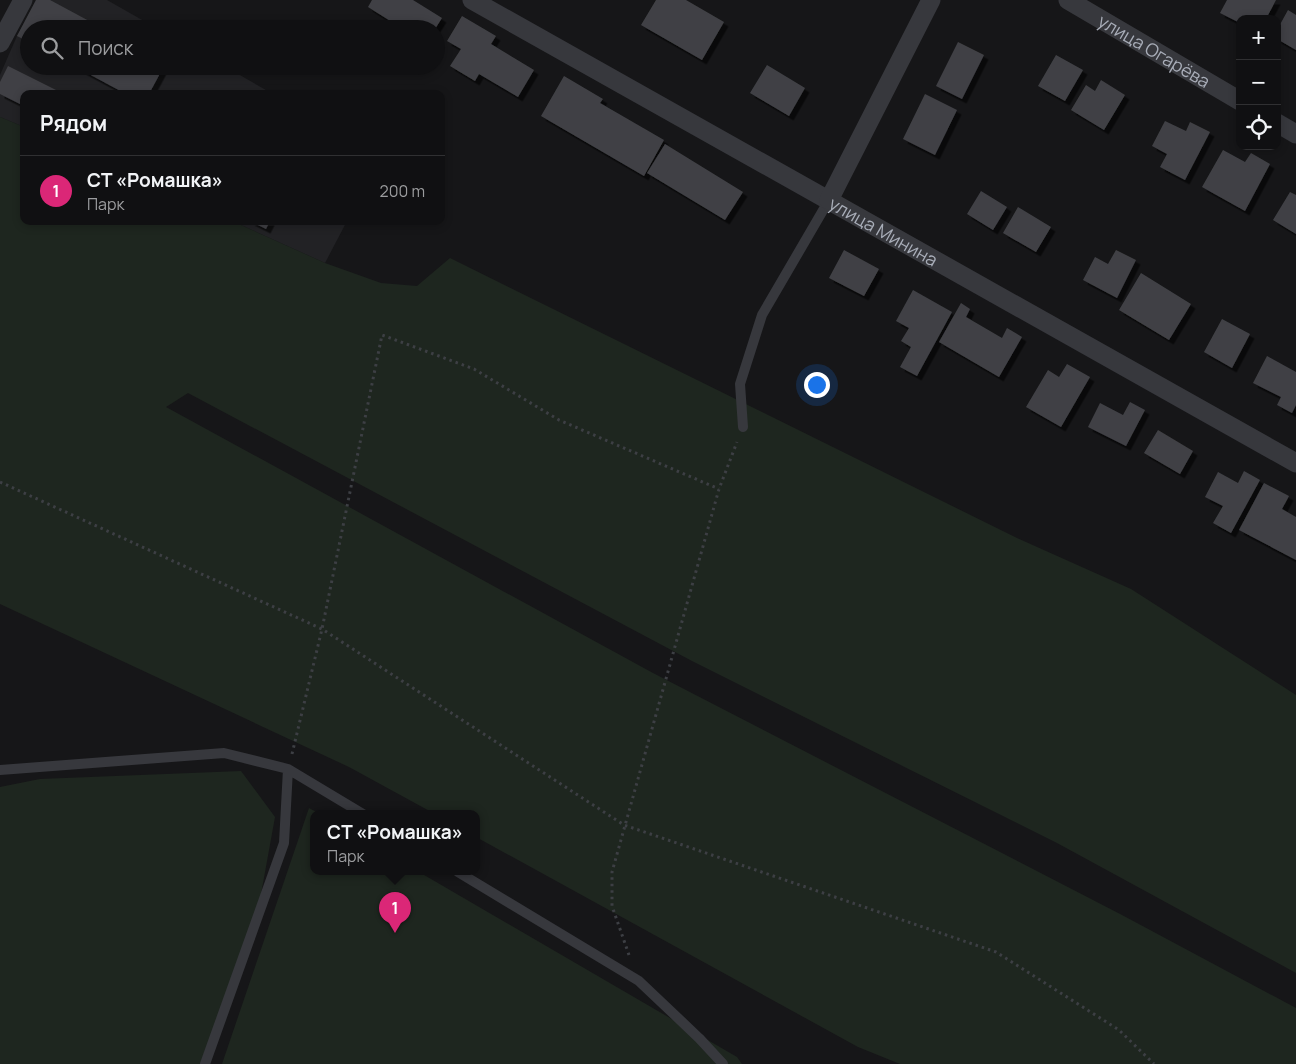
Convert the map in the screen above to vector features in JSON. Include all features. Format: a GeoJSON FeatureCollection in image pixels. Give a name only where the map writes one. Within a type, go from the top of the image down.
{"type":"FeatureCollection","features":[{"type":"Feature","properties":{"kind":"street"},"geometry":{"type":"LineString","coordinates":[[0,44],[23,0]]}},
{"type":"Feature","properties":{"kind":"street","name":"улица Минина"},"geometry":{"type":"LineString","coordinates":[[472,0],[1296,463]]}},
{"type":"Feature","properties":{"kind":"street"},"geometry":{"type":"LineString","coordinates":[[829,200],[931,0]]}},
{"type":"Feature","properties":{"kind":"street","name":"улица Огарёва"},"geometry":{"type":"LineString","coordinates":[[1068,0],[1236,99]]}},
{"type":"Feature","properties":{"kind":"street"},"geometry":{"type":"LineString","coordinates":[[1281,125],[1296,134]]}},
{"type":"Feature","properties":{"kind":"lane"},"geometry":{"type":"LineString","coordinates":[[743,427],[740,384],[762,315],[829,200]]}},
{"type":"Feature","properties":{"kind":"lane"},"geometry":{"type":"LineString","coordinates":[[0,770],[224,753],[288,769],[356,810]]}},
{"type":"Feature","properties":{"kind":"lane"},"geometry":{"type":"LineString","coordinates":[[205,1064],[284,843],[288,769]]}},
{"type":"Feature","properties":{"kind":"lane"},"geometry":{"type":"LineString","coordinates":[[463,875],[638,981],[699,1038],[723,1064]]}},
{"type":"Feature","properties":{"kind":"path"},"geometry":{"type":"LineString","coordinates":[[288,769],[322,629],[382,335],[474,369],[559,420],[719,489]]}},
{"type":"Feature","properties":{"kind":"path"},"geometry":{"type":"LineString","coordinates":[[638,981],[612,906],[612,872],[719,489],[743,427]]}},
{"type":"Feature","properties":{"kind":"path"},"geometry":{"type":"LineString","coordinates":[[0,482],[322,629],[624,826],[996,952],[1119,1030],[1154,1064]]}},
{"type":"Feature","properties":{"kind":"shaded area"},"geometry":{"type":"Polygon","coordinates":[[[36,0],[107,0],[142,20],[25,20],[36,0]]]}},
{"type":"Feature","properties":{"kind":"shaded area"},"geometry":{"type":"Polygon","coordinates":[[[20,30],[20,75],[240,75],[266,90],[20,90],[20,125],[0,117],[0,75],[20,30]]]}},
{"type":"Feature","properties":{"kind":"shaded area"},"geometry":{"type":"Polygon","coordinates":[[[0,117],[20,125],[20,225],[241,225],[325,263],[381,283],[417,286],[450,258],[1017,538],[1131,589],[1296,695],[1296,973],[1057,843],[692,661],[188,393],[166,407],[653,673],[1122,915],[1296,1008],[1296,1064],[900,1064],[858,1047],[480,839],[480,810],[428,810],[349,767],[0,604],[0,117]]]}},
{"type":"Feature","properties":{"kind":"shaded area"},"geometry":{"type":"Polygon","coordinates":[[[241,225],[345,225],[325,263],[241,225]]]}},
{"type":"Feature","properties":{"kind":"shaded area"},"geometry":{"type":"Polygon","coordinates":[[[241,771],[275,817],[257,916],[200,1064],[0,1064],[0,787],[40,779],[241,771]]]}},
{"type":"Feature","properties":{"kind":"shaded area"},"geometry":{"type":"Polygon","coordinates":[[[309,808],[313,810],[310,810],[310,875],[424,875],[737,1057],[742,1064],[222,1064],[309,808]]]}},
{"type":"Feature","properties":{"kind":"building"},"geometry":{"type":"Polygon","coordinates":[[[36,0],[50,0],[87,20],[25,20],[36,0]]]}},
{"type":"Feature","properties":{"kind":"building"},"geometry":{"type":"Polygon","coordinates":[[[372,0],[413,0],[442,18],[441,20],[389,20],[368,7],[372,0]]]}},
{"type":"Feature","properties":{"kind":"building"},"geometry":{"type":"Polygon","coordinates":[[[656,0],[686,0],[724,22],[702,60],[641,25],[656,0]]]}},
{"type":"Feature","properties":{"kind":"building"},"geometry":{"type":"Polygon","coordinates":[[[1227,0],[1276,0],[1268,15],[1236,15],[1236,21],[1220,13],[1227,0]]]}},
{"type":"Feature","properties":{"kind":"building"},"geometry":{"type":"Polygon","coordinates":[[[1288,10],[1296,15],[1296,50],[1281,41],[1281,23],[1288,10]]]}},
{"type":"Feature","properties":{"kind":"building"},"geometry":{"type":"Polygon","coordinates":[[[462,16],[496,36],[491,44],[534,70],[518,97],[479,74],[475,81],[450,66],[461,49],[447,41],[462,16]]]}},
{"type":"Feature","properties":{"kind":"building"},"geometry":{"type":"Polygon","coordinates":[[[958,42],[984,55],[962,99],[936,86],[958,42]]]}},
{"type":"Feature","properties":{"kind":"building"},"geometry":{"type":"Polygon","coordinates":[[[1056,55],[1083,70],[1065,101],[1038,86],[1056,55]]]}},
{"type":"Feature","properties":{"kind":"building"},"geometry":{"type":"Polygon","coordinates":[[[767,65],[805,88],[789,116],[750,93],[767,65]]]}},
{"type":"Feature","properties":{"kind":"building"},"geometry":{"type":"Polygon","coordinates":[[[8,66],[20,72],[20,75],[26,75],[56,90],[20,90],[20,104],[0,94],[0,82],[8,66]]]}},
{"type":"Feature","properties":{"kind":"building"},"geometry":{"type":"Polygon","coordinates":[[[91,75],[159,75],[151,90],[119,90],[91,75]]]}},
{"type":"Feature","properties":{"kind":"building"},"geometry":{"type":"Polygon","coordinates":[[[564,76],[603,99],[600,103],[664,140],[644,176],[541,116],[564,76]]]}},
{"type":"Feature","properties":{"kind":"building"},"geometry":{"type":"Polygon","coordinates":[[[1101,80],[1125,95],[1104,130],[1071,110],[1086,85],[1095,91],[1101,80]]]}},
{"type":"Feature","properties":{"kind":"building"},"geometry":{"type":"Polygon","coordinates":[[[925,94],[957,110],[935,155],[903,139],[925,94]]]}},
{"type":"Feature","properties":{"kind":"building"},"geometry":{"type":"Polygon","coordinates":[[[1165,121],[1186,131],[1190,122],[1210,132],[1185,180],[1160,167],[1167,154],[1152,146],[1165,121]]]}},
{"type":"Feature","properties":{"kind":"building"},"geometry":{"type":"Polygon","coordinates":[[[665,144],[743,192],[725,220],[647,173],[665,144]]]}},
{"type":"Feature","properties":{"kind":"building"},"geometry":{"type":"Polygon","coordinates":[[[1223,150],[1245,162],[1251,153],[1270,164],[1245,211],[1202,187],[1223,150]]]}},
{"type":"Feature","properties":{"kind":"building"},"geometry":{"type":"Polygon","coordinates":[[[981,191],[1007,207],[993,230],[967,214],[981,191]]]}},
{"type":"Feature","properties":{"kind":"building"},"geometry":{"type":"Polygon","coordinates":[[[1290,192],[1296,195],[1296,234],[1273,220],[1290,192]]]}},
{"type":"Feature","properties":{"kind":"building"},"geometry":{"type":"Polygon","coordinates":[[[1018,207],[1051,227],[1036,252],[1003,233],[1018,207]]]}},
{"type":"Feature","properties":{"kind":"building"},"geometry":{"type":"Polygon","coordinates":[[[258,225],[268,225],[266,229],[258,225]]]}},
{"type":"Feature","properties":{"kind":"building"},"geometry":{"type":"Polygon","coordinates":[[[844,250],[879,269],[864,296],[829,278],[844,250]]]}},
{"type":"Feature","properties":{"kind":"building"},"geometry":{"type":"Polygon","coordinates":[[[1116,250],[1136,260],[1117,298],[1083,280],[1095,257],[1108,264],[1116,250]]]}},
{"type":"Feature","properties":{"kind":"building"},"geometry":{"type":"Polygon","coordinates":[[[1141,273],[1191,304],[1169,340],[1119,310],[1141,273]]]}},
{"type":"Feature","properties":{"kind":"building"},"geometry":{"type":"Polygon","coordinates":[[[913,290],[952,312],[917,376],[900,367],[911,347],[901,341],[909,328],[896,321],[913,290]]]}},
{"type":"Feature","properties":{"kind":"building"},"geometry":{"type":"Polygon","coordinates":[[[961,303],[970,309],[966,317],[1002,338],[1007,328],[1022,337],[999,377],[939,342],[961,303]]]}},
{"type":"Feature","properties":{"kind":"building"},"geometry":{"type":"Polygon","coordinates":[[[1222,319],[1250,334],[1232,368],[1204,352],[1222,319]]]}},
{"type":"Feature","properties":{"kind":"building"},"geometry":{"type":"Polygon","coordinates":[[[1267,356],[1296,372],[1296,405],[1292,413],[1277,405],[1281,397],[1253,383],[1267,356]]]}},
{"type":"Feature","properties":{"kind":"building"},"geometry":{"type":"Polygon","coordinates":[[[1067,364],[1090,377],[1061,427],[1026,407],[1048,370],[1059,377],[1067,364]]]}},
{"type":"Feature","properties":{"kind":"building"},"geometry":{"type":"Polygon","coordinates":[[[1130,402],[1145,410],[1126,446],[1088,427],[1100,403],[1123,415],[1130,402]]]}},
{"type":"Feature","properties":{"kind":"building"},"geometry":{"type":"Polygon","coordinates":[[[1158,430],[1193,451],[1180,474],[1144,453],[1158,430]]]}},
{"type":"Feature","properties":{"kind":"building"},"geometry":{"type":"Polygon","coordinates":[[[1244,471],[1260,480],[1231,533],[1213,523],[1223,506],[1205,497],[1218,472],[1238,483],[1244,471]]]}},
{"type":"Feature","properties":{"kind":"building"},"geometry":{"type":"Polygon","coordinates":[[[1264,483],[1289,496],[1282,509],[1296,517],[1296,560],[1239,530],[1264,483]]]}},
{"type":"Feature","properties":{"kind":"place","name":"СТ «Ромашка»"},"geometry":{"type":"Point","coordinates":[395,933]}}]}
